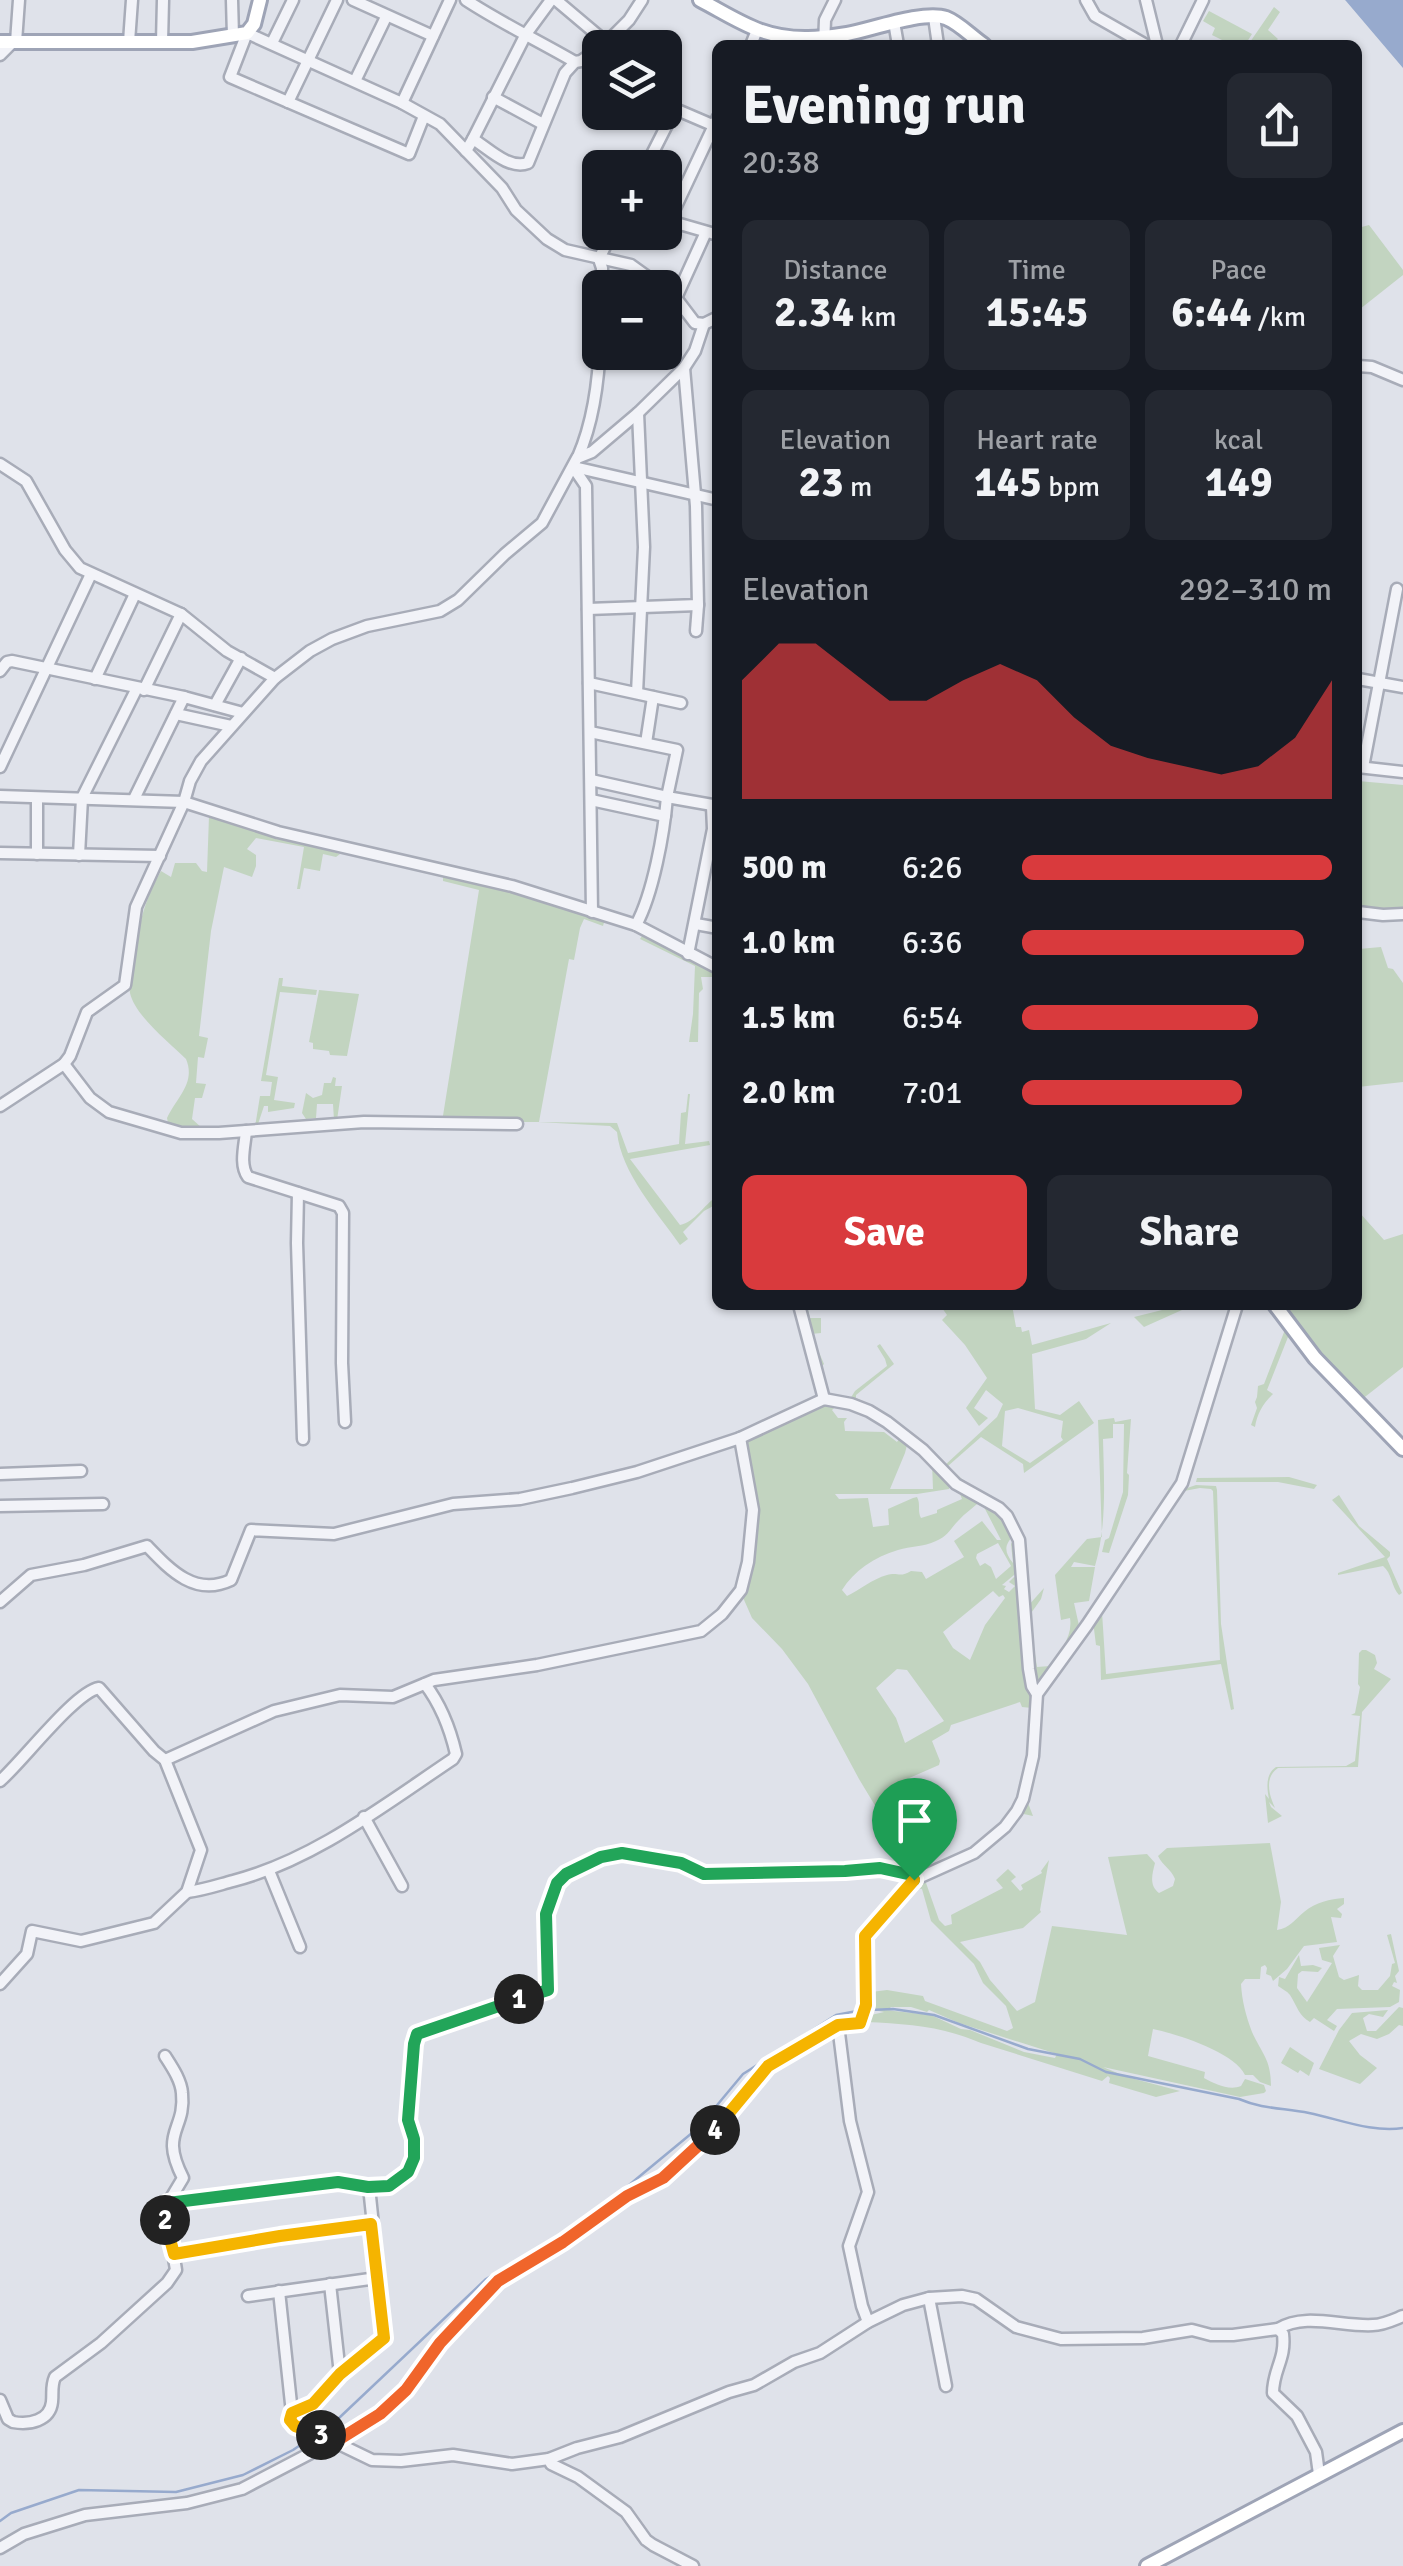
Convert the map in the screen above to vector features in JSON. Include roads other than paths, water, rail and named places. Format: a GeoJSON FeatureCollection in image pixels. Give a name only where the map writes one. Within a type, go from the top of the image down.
{"type":"FeatureCollection","features":[{"type":"Feature","properties":{"kind":"main road"},"geometry":{"type":"LineString","coordinates":[[10,42],[192,42],[240,35],[254,24],[260,0]]}},
{"type":"Feature","properties":{"kind":"main road"},"geometry":{"type":"LineString","coordinates":[[700,0],[736,21],[786,40],[849,40],[894,22],[934,16],[946,18],[977,40]]}},
{"type":"Feature","properties":{"kind":"main road"},"geometry":{"type":"LineString","coordinates":[[1279,1310],[1315,1358],[1403,1449]]}},
{"type":"Feature","properties":{"kind":"main road"},"geometry":{"type":"LineString","coordinates":[[1147,2566],[1403,2431]]}},
{"type":"Feature","properties":{"kind":"street"},"geometry":{"type":"LineString","coordinates":[[0,55],[10,42],[19,0]]}},
{"type":"Feature","properties":{"kind":"street"},"geometry":{"type":"LineString","coordinates":[[129,42],[132,0]]}},
{"type":"Feature","properties":{"kind":"street"},"geometry":{"type":"LineString","coordinates":[[162,42],[163,0]]}},
{"type":"Feature","properties":{"kind":"street"},"geometry":{"type":"LineString","coordinates":[[232,0],[240,35],[230,77],[408,154],[424,116]]}},
{"type":"Feature","properties":{"kind":"street"},"geometry":{"type":"LineString","coordinates":[[272,44],[292,0]]}},
{"type":"Feature","properties":{"kind":"street"},"geometry":{"type":"LineString","coordinates":[[288,102],[337,0]]}},
{"type":"Feature","properties":{"kind":"street"},"geometry":{"type":"LineString","coordinates":[[353,0],[432,36]]}},
{"type":"Feature","properties":{"kind":"street"},"geometry":{"type":"LineString","coordinates":[[402,103],[450,0]]}},
{"type":"Feature","properties":{"kind":"street"},"geometry":{"type":"LineString","coordinates":[[466,0],[575,62],[582,60]]}},
{"type":"Feature","properties":{"kind":"street"},"geometry":{"type":"LineString","coordinates":[[466,151],[526,34],[554,0],[586,30]]}},
{"type":"Feature","properties":{"kind":"street"},"geometry":{"type":"LineString","coordinates":[[824,40],[826,20],[835,0]]}},
{"type":"Feature","properties":{"kind":"street"},"geometry":{"type":"LineString","coordinates":[[1086,0],[1094,16],[1137,40]]}},
{"type":"Feature","properties":{"kind":"street"},"geometry":{"type":"LineString","coordinates":[[1146,0],[1156,40]]}},
{"type":"Feature","properties":{"kind":"street"},"geometry":{"type":"LineString","coordinates":[[1193,0],[1196,13]]}},
{"type":"Feature","properties":{"kind":"street"},"geometry":{"type":"LineString","coordinates":[[1184,40],[1202,0]]}},
{"type":"Feature","properties":{"kind":"street"},"geometry":{"type":"LineString","coordinates":[[619,30],[639,2]]}},
{"type":"Feature","properties":{"kind":"street"},"geometry":{"type":"LineString","coordinates":[[355,81],[386,16]]}},
{"type":"Feature","properties":{"kind":"street"},"geometry":{"type":"LineString","coordinates":[[934,16],[937,40]]}},
{"type":"Feature","properties":{"kind":"street"},"geometry":{"type":"LineString","coordinates":[[894,22],[897,40]]}},
{"type":"Feature","properties":{"kind":"street"},"geometry":{"type":"LineString","coordinates":[[752,40],[757,30]]}},
{"type":"Feature","properties":{"kind":"street"},"geometry":{"type":"LineString","coordinates":[[240,35],[272,44],[402,103],[451,133],[502,188],[516,210],[547,239],[565,250],[640,270]]}},
{"type":"Feature","properties":{"kind":"street"},"geometry":{"type":"LineString","coordinates":[[473,138],[512,165],[524,166],[531,158],[565,74],[575,62]]}},
{"type":"Feature","properties":{"kind":"street"},"geometry":{"type":"LineString","coordinates":[[493,97],[543,124]]}},
{"type":"Feature","properties":{"kind":"street"},"geometry":{"type":"LineString","coordinates":[[654,150],[675,109],[712,122]]}},
{"type":"Feature","properties":{"kind":"street"},"geometry":{"type":"LineString","coordinates":[[682,190],[712,131]]}},
{"type":"Feature","properties":{"kind":"street"},"geometry":{"type":"LineString","coordinates":[[682,224],[712,232]]}},
{"type":"Feature","properties":{"kind":"street"},"geometry":{"type":"LineString","coordinates":[[682,288],[712,236]]}},
{"type":"Feature","properties":{"kind":"street"},"geometry":{"type":"LineString","coordinates":[[602,270],[599,259],[603,250]]}},
{"type":"Feature","properties":{"kind":"street"},"geometry":{"type":"LineString","coordinates":[[682,306],[694,323],[712,320]]}},
{"type":"Feature","properties":{"kind":"street"},"geometry":{"type":"LineString","coordinates":[[575,462],[592,452],[684,368],[704,324]]}},
{"type":"Feature","properties":{"kind":"street"},"geometry":{"type":"LineString","coordinates":[[1362,366],[1403,380]]}},
{"type":"Feature","properties":{"kind":"street"},"geometry":{"type":"LineString","coordinates":[[684,368],[695,495],[696,632]]}},
{"type":"Feature","properties":{"kind":"street"},"geometry":{"type":"LineString","coordinates":[[0,1106],[64,1064],[87,1012],[125,985],[136,907],[201,761],[274,678],[310,651],[332,638],[368,626],[440,611],[458,600],[542,523],[588,433],[599,370]]}},
{"type":"Feature","properties":{"kind":"street"},"geometry":{"type":"LineString","coordinates":[[638,412],[642,484],[638,693]]}},
{"type":"Feature","properties":{"kind":"street"},"geometry":{"type":"LineString","coordinates":[[575,462],[642,484],[712,499]]}},
{"type":"Feature","properties":{"kind":"street"},"geometry":{"type":"LineString","coordinates":[[575,462],[586,486],[592,912]]}},
{"type":"Feature","properties":{"kind":"street"},"geometry":{"type":"LineString","coordinates":[[0,464],[26,481],[64,550],[80,568],[182,614],[226,651],[274,678]]}},
{"type":"Feature","properties":{"kind":"street"},"geometry":{"type":"LineString","coordinates":[[0,767],[91,574]]}},
{"type":"Feature","properties":{"kind":"street"},"geometry":{"type":"LineString","coordinates":[[1362,759],[1398,588]]}},
{"type":"Feature","properties":{"kind":"street"},"geometry":{"type":"LineString","coordinates":[[95,679],[135,594]]}},
{"type":"Feature","properties":{"kind":"street"},"geometry":{"type":"LineString","coordinates":[[588,609],[698,605]]}},
{"type":"Feature","properties":{"kind":"street"},"geometry":{"type":"LineString","coordinates":[[79,855],[82,798],[182,614]]}},
{"type":"Feature","properties":{"kind":"street"},"geometry":{"type":"LineString","coordinates":[[215,705],[241,658]]}},
{"type":"Feature","properties":{"kind":"street"},"geometry":{"type":"LineString","coordinates":[[0,670],[6,662],[46,668],[242,713]]}},
{"type":"Feature","properties":{"kind":"street"},"geometry":{"type":"LineString","coordinates":[[1362,680],[1403,687]]}},
{"type":"Feature","properties":{"kind":"street"},"geometry":{"type":"LineString","coordinates":[[589,683],[681,703]]}},
{"type":"Feature","properties":{"kind":"street"},"geometry":{"type":"LineString","coordinates":[[646,743],[653,696]]}},
{"type":"Feature","properties":{"kind":"street"},"geometry":{"type":"LineString","coordinates":[[134,799],[184,697]]}},
{"type":"Feature","properties":{"kind":"street"},"geometry":{"type":"LineString","coordinates":[[176,714],[231,726]]}},
{"type":"Feature","properties":{"kind":"street"},"geometry":{"type":"LineString","coordinates":[[590,732],[676,750],[647,900],[636,925]]}},
{"type":"Feature","properties":{"kind":"street"},"geometry":{"type":"LineString","coordinates":[[1362,767],[1403,772]]}},
{"type":"Feature","properties":{"kind":"street"},"geometry":{"type":"LineString","coordinates":[[590,780],[712,805]]}},
{"type":"Feature","properties":{"kind":"street"},"geometry":{"type":"LineString","coordinates":[[0,796],[184,802],[278,832],[512,886],[636,925],[712,965]]}},
{"type":"Feature","properties":{"kind":"street"},"geometry":{"type":"LineString","coordinates":[[36,854],[38,799]]}},
{"type":"Feature","properties":{"kind":"street"},"geometry":{"type":"LineString","coordinates":[[591,800],[665,816]]}},
{"type":"Feature","properties":{"kind":"street"},"geometry":{"type":"LineString","coordinates":[[688,954],[712,845]]}},
{"type":"Feature","properties":{"kind":"street"},"geometry":{"type":"LineString","coordinates":[[0,852],[160,856]]}},
{"type":"Feature","properties":{"kind":"street"},"geometry":{"type":"LineString","coordinates":[[704,876],[712,877]]}},
{"type":"Feature","properties":{"kind":"street"},"geometry":{"type":"LineString","coordinates":[[1362,913],[1403,914]]}},
{"type":"Feature","properties":{"kind":"street"},"geometry":{"type":"LineString","coordinates":[[696,924],[712,927]]}},
{"type":"Feature","properties":{"kind":"street"},"geometry":{"type":"LineString","coordinates":[[64,1064],[90,1098],[117,1116],[181,1133],[364,1122],[518,1124]]}},
{"type":"Feature","properties":{"kind":"street"},"geometry":{"type":"LineString","coordinates":[[246,1131],[244,1174],[339,1206],[343,1213],[345,1422]]}},
{"type":"Feature","properties":{"kind":"street"},"geometry":{"type":"LineString","coordinates":[[298,1194],[303,1438]]}},
{"type":"Feature","properties":{"kind":"street"},"geometry":{"type":"LineString","coordinates":[[800,1310],[824,1399]]}},
{"type":"Feature","properties":{"kind":"street"},"geometry":{"type":"LineString","coordinates":[[1036,1694],[1182,1484],[1236,1310]]}},
{"type":"Feature","properties":{"kind":"street"},"geometry":{"type":"LineString","coordinates":[[0,1602],[31,1574],[147,1546],[180,1579],[217,1586],[231,1580],[251,1530],[334,1534],[453,1504],[520,1499],[572,1488],[637,1472],[740,1438],[824,1399],[851,1404],[887,1422],[923,1450],[956,1484],[1008,1516],[1018,1540],[1028,1668],[1036,1694],[1033,1756],[1023,1800],[1005,1827],[974,1853],[914,1880],[865,1936],[866,2005],[860,2023],[838,2025],[768,2066],[724,2122],[663,2178],[627,2196],[563,2242],[498,2281],[440,2343],[406,2390],[380,2414],[335,2442],[242,2489],[187,2503],[85,2516],[24,2534],[0,2548]]}},
{"type":"Feature","properties":{"kind":"street"},"geometry":{"type":"LineString","coordinates":[[164,1760],[274,1711],[340,1695],[394,1697],[434,1680],[537,1665],[702,1631],[722,1614],[740,1590],[748,1562],[752,1510],[740,1438]]}},
{"type":"Feature","properties":{"kind":"street"},"geometry":{"type":"LineString","coordinates":[[0,1474],[81,1471]]}},
{"type":"Feature","properties":{"kind":"street"},"geometry":{"type":"LineString","coordinates":[[0,1506],[103,1504]]}},
{"type":"Feature","properties":{"kind":"street"},"geometry":{"type":"LineString","coordinates":[[188,1892],[269,1871],[297,1859],[453,1760],[456,1754],[450,1732],[437,1700],[424,1684]]}},
{"type":"Feature","properties":{"kind":"street"},"geometry":{"type":"LineString","coordinates":[[0,1781],[92,1689],[99,1688],[164,1760],[201,1850],[188,1892],[154,1922],[81,1941],[32,1931],[26,1954],[0,1984]]}},
{"type":"Feature","properties":{"kind":"street"},"geometry":{"type":"LineString","coordinates":[[364,1817],[402,1886]]}},
{"type":"Feature","properties":{"kind":"street"},"geometry":{"type":"LineString","coordinates":[[168,2203],[338,2182],[389,2186],[408,2172],[414,2158],[408,2120],[417,2034],[548,1990],[546,1914],[557,1883],[566,1874],[601,1857],[622,1853],[681,1863],[704,1874],[880,1868],[912,1875],[914,1880]]}},
{"type":"Feature","properties":{"kind":"street"},"geometry":{"type":"LineString","coordinates":[[269,1871],[300,1948]]}},
{"type":"Feature","properties":{"kind":"street"},"geometry":{"type":"LineString","coordinates":[[838,2025],[850,2121],[868,2192],[849,2246],[868,2322]]}},
{"type":"Feature","properties":{"kind":"street"},"geometry":{"type":"LineString","coordinates":[[0,2400],[12,2422],[31,2422],[47,2415],[55,2377],[101,2344],[176,2270],[164,2218],[183,2178],[171,2142],[182,2111],[182,2089],[165,2056]]}},
{"type":"Feature","properties":{"kind":"street"},"geometry":{"type":"LineString","coordinates":[[292,2413],[313,2404],[340,2374],[384,2338],[368,2187]]}},
{"type":"Feature","properties":{"kind":"street"},"geometry":{"type":"LineString","coordinates":[[174,2254],[371,2224]]}},
{"type":"Feature","properties":{"kind":"street"},"geometry":{"type":"LineString","coordinates":[[248,2296],[377,2278]]}},
{"type":"Feature","properties":{"kind":"street"},"geometry":{"type":"LineString","coordinates":[[330,2284],[340,2374]]}},
{"type":"Feature","properties":{"kind":"street"},"geometry":{"type":"LineString","coordinates":[[279,2291],[290,2420],[295,2426],[372,2460],[401,2462],[453,2455],[501,2464],[550,2459],[620,2437],[754,2385],[794,2362],[820,2353],[868,2322],[929,2298],[976,2299],[1016,2328],[1061,2339],[1144,2338],[1192,2330],[1220,2336],[1278,2330],[1304,2321],[1378,2325],[1403,2316]]}},
{"type":"Feature","properties":{"kind":"street"},"geometry":{"type":"LineString","coordinates":[[929,2298],[946,2386]]}},
{"type":"Feature","properties":{"kind":"street"},"geometry":{"type":"LineString","coordinates":[[1278,2330],[1283,2334],[1284,2358],[1277,2368],[1272,2394],[1297,2416],[1316,2452],[1320,2474]]}},
{"type":"Feature","properties":{"kind":"street"},"geometry":{"type":"LineString","coordinates":[[550,2459],[551,2464],[578,2477],[626,2512],[652,2545],[693,2566]]}},
{"type":"Feature","properties":{"kind":"water"},"geometry":{"type":"Polygon","coordinates":[[[1403,0],[1403,68],[1346,1],[1403,0]]]}},
{"type":"Feature","properties":{"kind":"waterway"},"geometry":{"type":"LineString","coordinates":[[594,2214],[698,2128],[743,2074],[836,2015],[862,2010]]}},
{"type":"Feature","properties":{"kind":"waterway"},"geometry":{"type":"LineString","coordinates":[[870,2010],[934,2015],[1028,2049],[1080,2059],[1106,2072],[1368,2127],[1403,2128]]}},
{"type":"Feature","properties":{"kind":"waterway"},"geometry":{"type":"LineString","coordinates":[[321,2430],[339,2418],[486,2279],[587,2219]]}},
{"type":"Feature","properties":{"kind":"waterway"},"geometry":{"type":"LineString","coordinates":[[0,2521],[11,2513],[79,2490],[176,2492],[243,2475],[315,2435]]}}]}
